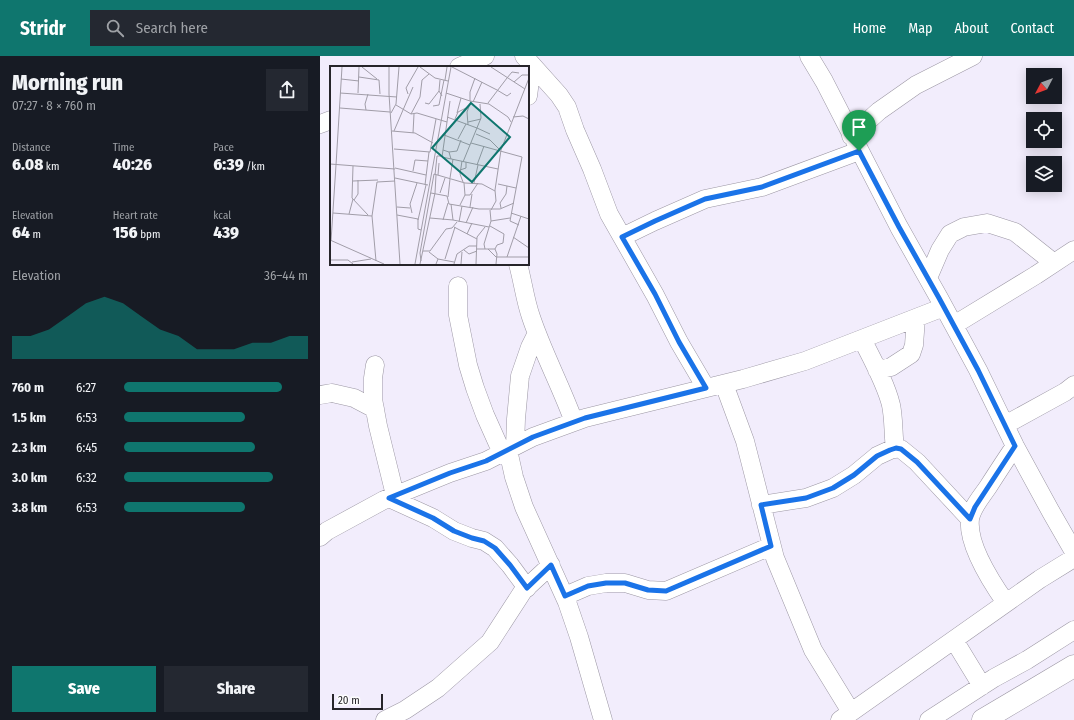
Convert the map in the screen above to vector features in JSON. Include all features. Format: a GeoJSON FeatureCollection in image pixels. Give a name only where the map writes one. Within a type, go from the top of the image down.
{"type":"FeatureCollection","features":[{"type":"Feature","properties":{"kind":"highway"},"geometry":{"type":"LineString","coordinates":[[984,720],[1074,666]]}},
{"type":"Feature","properties":{"kind":"street"},"geometry":{"type":"LineString","coordinates":[[461,66],[485,56]]}},
{"type":"Feature","properties":{"kind":"street"},"geometry":{"type":"LineString","coordinates":[[724,384],[744,441],[775,558],[813,650],[851,715],[1006,603],[1073,558],[1051,512],[1015,446],[978,370],[899,227],[824,81],[809,56]]}},
{"type":"Feature","properties":{"kind":"street"},"geometry":{"type":"LineString","coordinates":[[622,237],[705,199],[762,187],[855,143],[879,111],[916,85],[973,56]]}},
{"type":"Feature","properties":{"kind":"street"},"geometry":{"type":"LineString","coordinates":[[528,61],[559,95],[567,107],[609,214],[655,294],[679,342],[706,388]]}},
{"type":"Feature","properties":{"kind":"street"},"geometry":{"type":"LineString","coordinates":[[320,124],[330,120]]}},
{"type":"Feature","properties":{"kind":"street"},"geometry":{"type":"LineString","coordinates":[[928,278],[940,250],[950,234],[964,227],[987,223],[1015,232],[1054,263]]}},
{"type":"Feature","properties":{"kind":"street"},"geometry":{"type":"LineString","coordinates":[[954,325],[1074,250]]}},
{"type":"Feature","properties":{"kind":"street"},"geometry":{"type":"LineString","coordinates":[[518,265],[530,316],[548,363],[574,422]]}},
{"type":"Feature","properties":{"kind":"street"},"geometry":{"type":"LineString","coordinates":[[458,286],[458,315],[468,365],[475,388],[485,415],[508,450],[514,477],[524,507],[565,596],[579,637],[603,720]]}},
{"type":"Feature","properties":{"kind":"street"},"geometry":{"type":"LineString","coordinates":[[320,537],[327,531],[392,497],[450,473],[486,461],[533,437],[585,418],[724,384],[805,361],[944,307]]}},
{"type":"Feature","properties":{"kind":"street"},"geometry":{"type":"LineString","coordinates":[[877,370],[891,367],[911,354],[914,345],[916,318]]}},
{"type":"Feature","properties":{"kind":"street"},"geometry":{"type":"LineString","coordinates":[[508,450],[516,419],[520,376],[530,347],[537,333]]}},
{"type":"Feature","properties":{"kind":"street"},"geometry":{"type":"LineString","coordinates":[[862,339],[877,370],[891,405],[894,424],[895,449]]}},
{"type":"Feature","properties":{"kind":"street"},"geometry":{"type":"LineString","coordinates":[[375,365],[373,378],[373,399],[392,497]]}},
{"type":"Feature","properties":{"kind":"street"},"geometry":{"type":"LineString","coordinates":[[1005,425],[1065,392],[1074,385]]}},
{"type":"Feature","properties":{"kind":"street"},"geometry":{"type":"LineString","coordinates":[[320,396],[332,393],[354,398],[375,409]]}},
{"type":"Feature","properties":{"kind":"street"},"geometry":{"type":"LineString","coordinates":[[1006,603],[988,576],[976,550],[970,519],[975,507],[1015,446]]}},
{"type":"Feature","properties":{"kind":"street"},"geometry":{"type":"LineString","coordinates":[[761,505],[806,498],[833,488],[854,475],[877,456],[890,450],[901,449],[917,462],[970,519]]}},
{"type":"Feature","properties":{"kind":"street"},"geometry":{"type":"LineString","coordinates":[[392,497],[433,518],[454,531],[484,541],[495,548],[527,588]]}},
{"type":"Feature","properties":{"kind":"street"},"geometry":{"type":"LineString","coordinates":[[565,596],[588,586],[606,583],[625,583],[648,590],[666,591],[771,546]]}},
{"type":"Feature","properties":{"kind":"street"},"geometry":{"type":"LineString","coordinates":[[390,719],[438,688],[490,642],[523,591],[551,565]]}},
{"type":"Feature","properties":{"kind":"street"},"geometry":{"type":"LineString","coordinates":[[929,720],[1074,630]]}},
{"type":"Feature","properties":{"kind":"street"},"geometry":{"type":"LineString","coordinates":[[954,640],[982,686]]}},
{"type":"Feature","properties":{"kind":"route"},"geometry":{"type":"LineString","coordinates":[[859,151],[978,370],[1015,446],[975,507],[970,519],[917,462],[901,449],[896,448],[877,456],[854,475],[833,488],[806,498],[761,505],[771,546],[738,561],[666,591],[648,590],[625,583],[606,583],[588,586],[565,596],[551,565],[527,588],[495,548],[484,541],[454,531],[433,518],[389,498],[450,473],[486,461],[533,437],[585,418],[706,388],[679,342],[633,254],[622,237],[705,199],[762,187],[859,151]]}}]}
